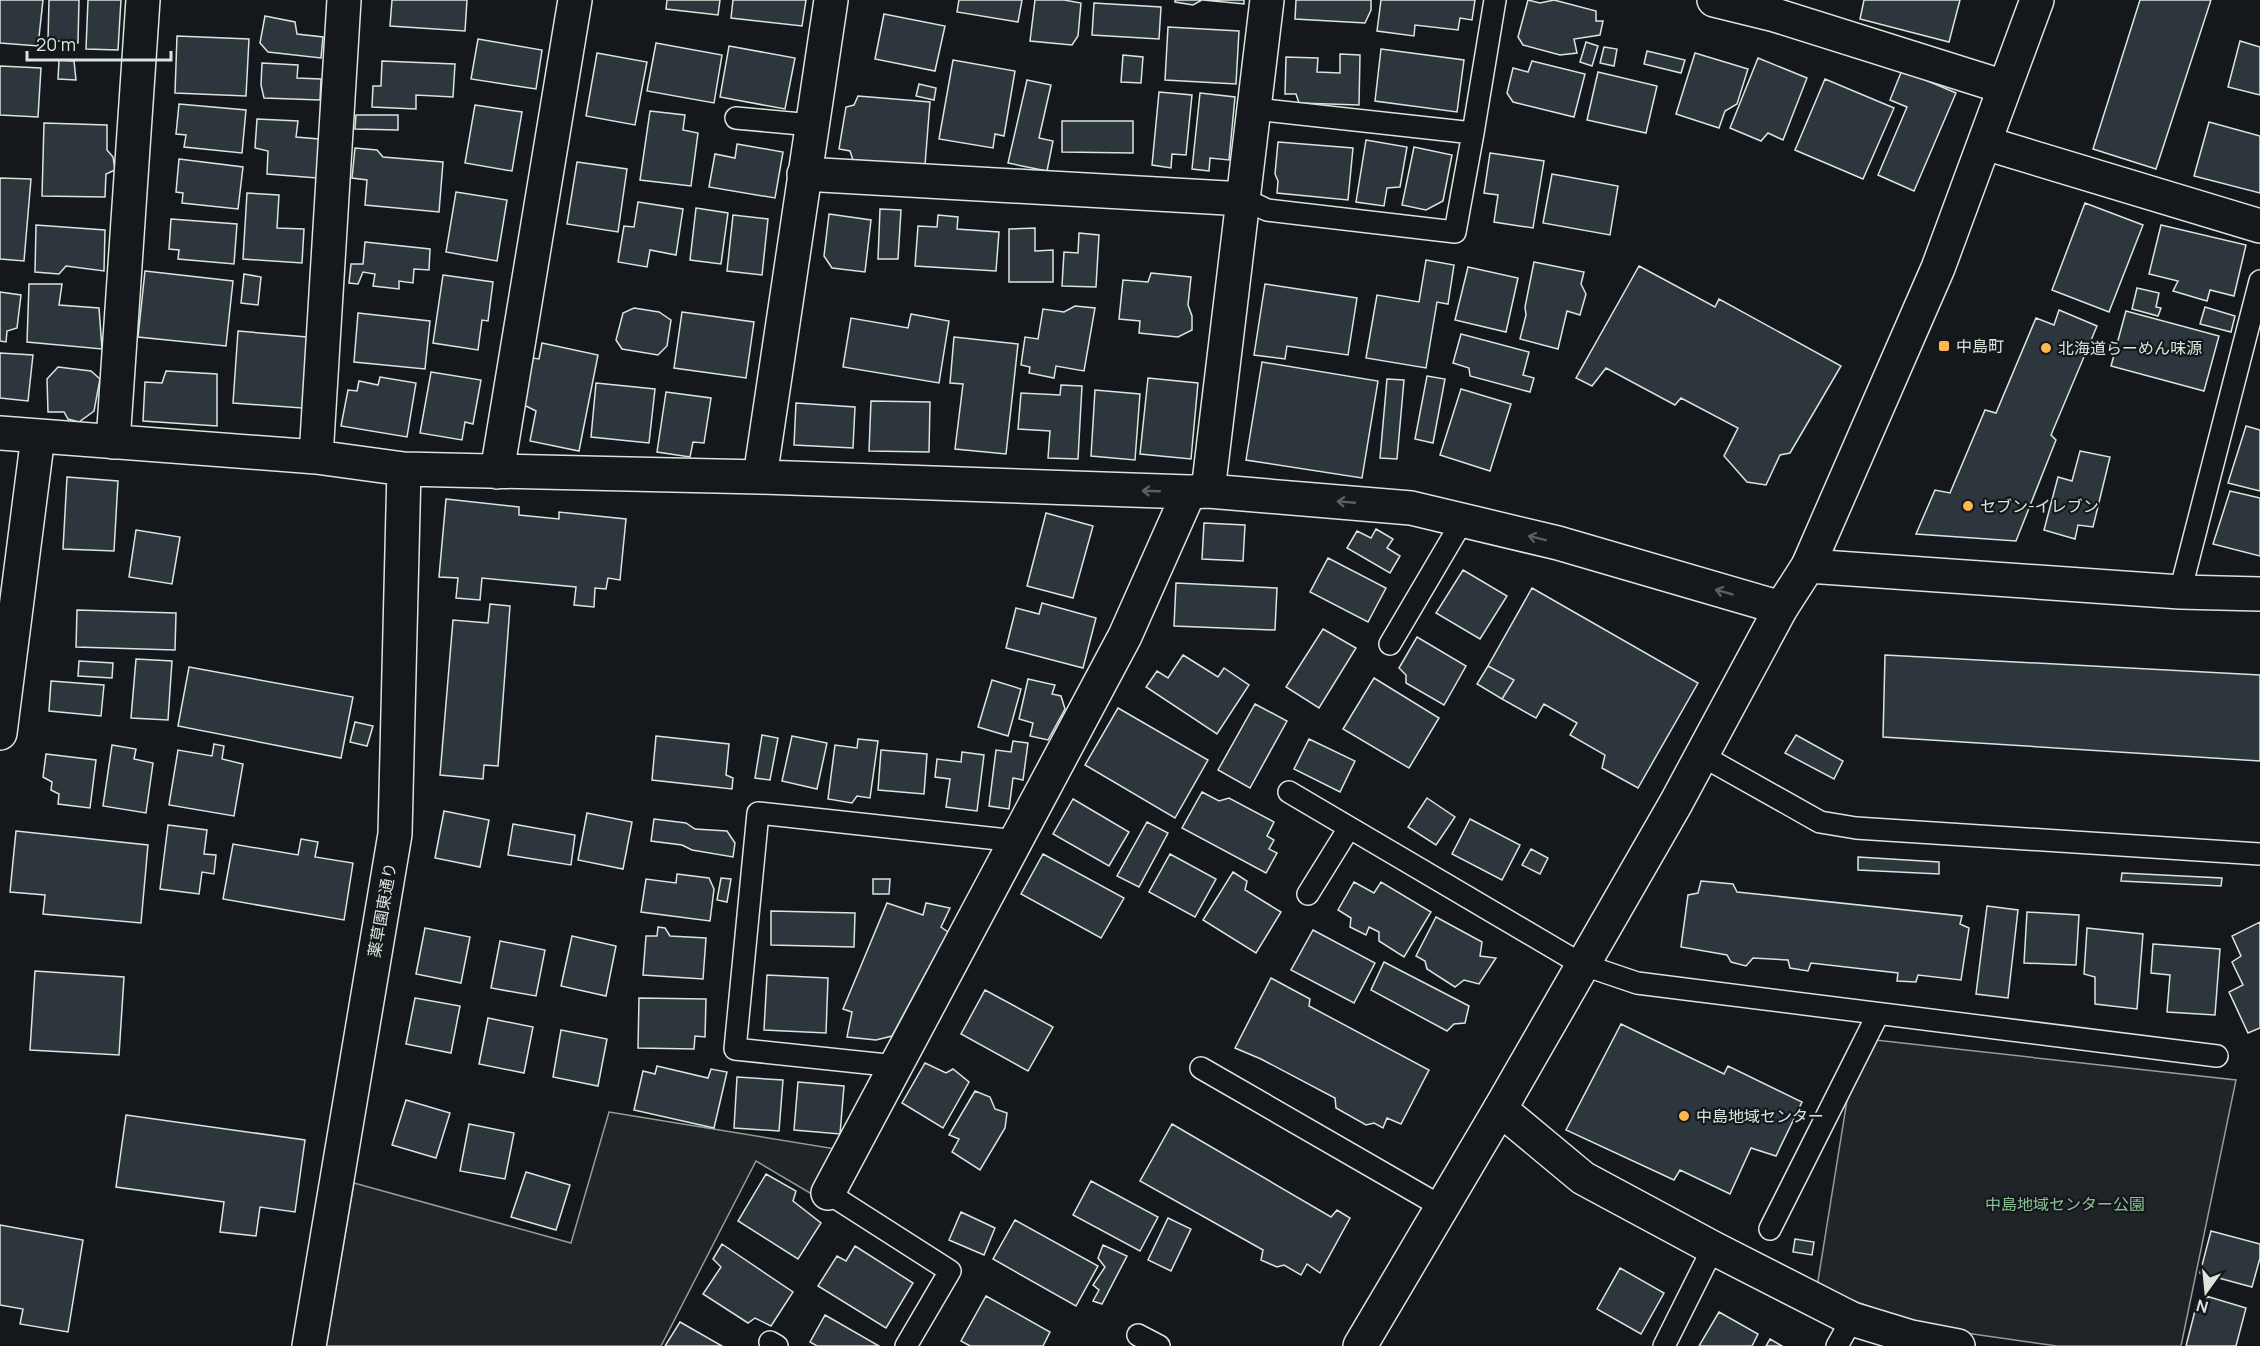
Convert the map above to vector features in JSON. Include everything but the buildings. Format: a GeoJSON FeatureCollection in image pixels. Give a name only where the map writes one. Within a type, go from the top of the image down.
{"type":"FeatureCollection","features":[{"type":"Feature","properties":{"kind":"street"},"geometry":{"type":"LineString","coordinates":[[113,442],[143,0]]}},
{"type":"Feature","properties":{"kind":"street"},"geometry":{"type":"LineString","coordinates":[[316,457],[344,0]]}},
{"type":"Feature","properties":{"kind":"street"},"geometry":{"type":"LineString","coordinates":[[497,472],[575,0]]}},
{"type":"Feature","properties":{"kind":"street"},"geometry":{"type":"LineString","coordinates":[[760,477],[831,0]]}},
{"type":"Feature","properties":{"kind":"street"},"geometry":{"type":"LineString","coordinates":[[828,1193],[1017,841],[1199,492],[1244,199],[1267,0]]}},
{"type":"Feature","properties":{"kind":"street"},"geometry":{"type":"LineString","coordinates":[[1714,0],[1775,15],[2004,87]]}},
{"type":"Feature","properties":{"kind":"street"},"geometry":{"type":"LineString","coordinates":[[1360,1346],[1500,1109],[1701,755],[1780,608],[1808,566],[1938,268],[2037,0]]}},
{"type":"Feature","properties":{"kind":"street"},"geometry":{"type":"LineString","coordinates":[[1984,143],[2260,226]]}},
{"type":"Feature","properties":{"kind":"street"},"geometry":{"type":"LineString","coordinates":[[804,174],[1244,199]]}},
{"type":"Feature","properties":{"kind":"street"},"geometry":{"type":"LineString","coordinates":[[0,434],[316,457],[404,469],[760,477],[1199,492],[1411,508],[1558,543],[1780,608]]}},
{"type":"Feature","properties":{"kind":"street"},"geometry":{"type":"LineString","coordinates":[[0,733],[38,436]]}},
{"type":"Feature","properties":{"kind":"street","name":"薬草園東通り"},"geometry":{"type":"LineString","coordinates":[[309,1346],[395,834],[404,469]]}},
{"type":"Feature","properties":{"kind":"street"},"geometry":{"type":"LineString","coordinates":[[1808,566],[2180,592],[2260,594]]}},
{"type":"Feature","properties":{"kind":"street"},"geometry":{"type":"LineString","coordinates":[[1500,1109],[1582,1178],[1713,1248],[1844,1333],[1911,1336],[1958,1346]]}},
{"type":"Feature","properties":{"kind":"lane"},"geometry":{"type":"LineString","coordinates":[[1244,199],[1268,210],[1455,232],[1495,0]]}},
{"type":"Feature","properties":{"kind":"lane"},"geometry":{"type":"LineString","coordinates":[[1255,109],[1473,133]]}},
{"type":"Feature","properties":{"kind":"lane"},"geometry":{"type":"LineString","coordinates":[[736,118],[812,126]]}},
{"type":"Feature","properties":{"kind":"lane"},"geometry":{"type":"LineString","coordinates":[[2180,592],[2260,281]]}},
{"type":"Feature","properties":{"kind":"lane"},"geometry":{"type":"LineString","coordinates":[[1390,644],[1463,520]]}},
{"type":"Feature","properties":{"kind":"lane"},"geometry":{"type":"LineString","coordinates":[[1701,755],[1820,822],[1856,828],[2260,854]]}},
{"type":"Feature","properties":{"kind":"lane"},"geometry":{"type":"LineString","coordinates":[[1289,792],[1581,964],[1637,983],[2217,1056]]}},
{"type":"Feature","properties":{"kind":"lane"},"geometry":{"type":"LineString","coordinates":[[896,1066],[735,1049],[758,813],[1017,841]]}},
{"type":"Feature","properties":{"kind":"lane"},"geometry":{"type":"LineString","coordinates":[[1308,894],[1349,828]]}},
{"type":"Feature","properties":{"kind":"lane"},"geometry":{"type":"LineString","coordinates":[[1770,1229],[1878,1014]]}},
{"type":"Feature","properties":{"kind":"lane"},"geometry":{"type":"LineString","coordinates":[[1201,1068],[1442,1207]]}},
{"type":"Feature","properties":{"kind":"lane"},"geometry":{"type":"LineString","coordinates":[[828,1193],[950,1271],[906,1346]]}},
{"type":"Feature","properties":{"kind":"lane"},"geometry":{"type":"LineString","coordinates":[[1664,1346],[1713,1248]]}},
{"type":"Feature","properties":{"kind":"lane"},"geometry":{"type":"LineString","coordinates":[[1138,1335],[1159,1346]]}},
{"type":"Feature","properties":{"kind":"green space","name":"中島地域センター公園"},"geometry":{"type":"Polygon","coordinates":[[[1857,1038],[2236,1080],[2181,1346],[2057,1346],[1924,1327],[1817,1287],[1857,1038]]]}},
{"type":"Feature","properties":{"kind":"green space"},"geometry":{"type":"Polygon","coordinates":[[[609,1112],[842,1150],[815,1196],[756,1161],[661,1346],[326,1346],[354,1183],[571,1243],[609,1112]]]}},
{"type":"Feature","properties":{"kind":"place","name":"中島町"},"geometry":{"type":"Point","coordinates":[1944,346]}},
{"type":"Feature","properties":{"kind":"place","name":"北海道らーめん味源"},"geometry":{"type":"Point","coordinates":[2046,348]}},
{"type":"Feature","properties":{"kind":"place","name":"セブン-イレブン"},"geometry":{"type":"Point","coordinates":[1968,506]}},
{"type":"Feature","properties":{"kind":"place","name":"中島地域センター"},"geometry":{"type":"Point","coordinates":[1684,1116]}}]}
